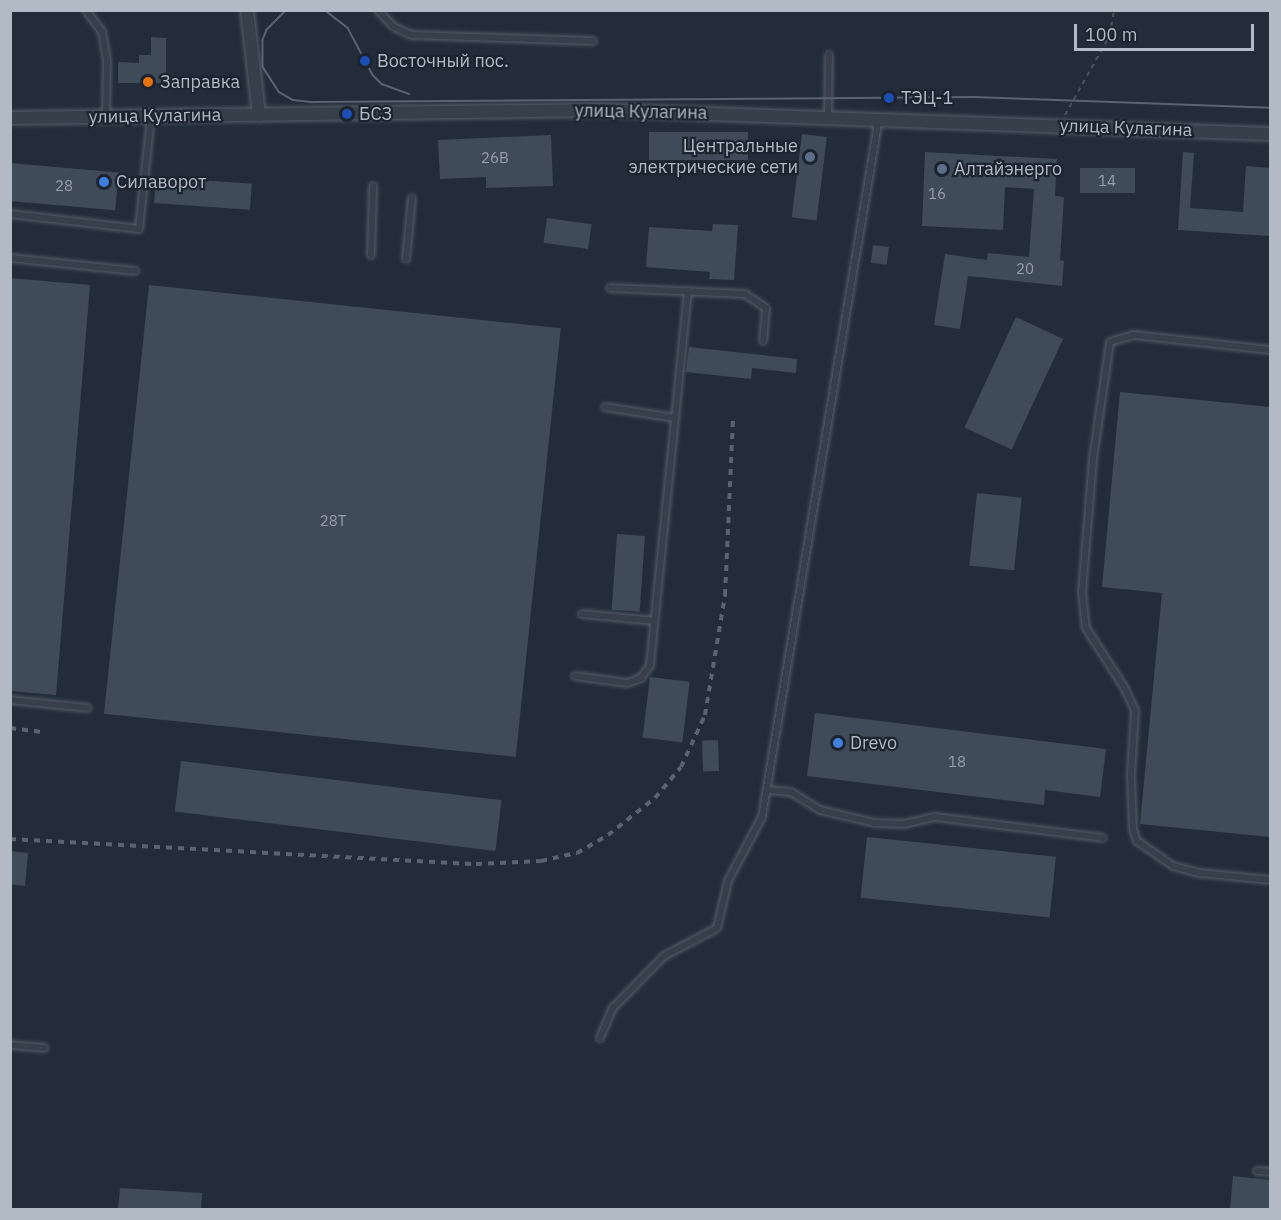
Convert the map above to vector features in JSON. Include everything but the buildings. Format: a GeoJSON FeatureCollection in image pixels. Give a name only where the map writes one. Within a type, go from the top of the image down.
{"type":"FeatureCollection","features":[{"type":"Feature","properties":{"kind":"street"},"geometry":{"type":"LineString","coordinates":[[247,10],[259,115]]}},
{"type":"Feature","properties":{"kind":"street","name":"улица Кулагина"},"geometry":{"type":"LineString","coordinates":[[10,118],[599,110],[879,117],[1270,134]]}},
{"type":"Feature","properties":{"kind":"lane"},"geometry":{"type":"LineString","coordinates":[[86,10],[102,32],[106,117]]}},
{"type":"Feature","properties":{"kind":"lane"},"geometry":{"type":"LineString","coordinates":[[378,10],[394,27],[412,35],[593,41]]}},
{"type":"Feature","properties":{"kind":"lane"},"geometry":{"type":"LineString","coordinates":[[828,116],[829,55]]}},
{"type":"Feature","properties":{"kind":"lane"},"geometry":{"type":"LineString","coordinates":[[10,214],[140,229],[152,116]]}},
{"type":"Feature","properties":{"kind":"lane"},"geometry":{"type":"LineString","coordinates":[[600,1038],[613,1008],[664,956],[717,928],[729,881],[762,818],[879,117]]}},
{"type":"Feature","properties":{"kind":"lane"},"geometry":{"type":"LineString","coordinates":[[371,255],[373,186]]}},
{"type":"Feature","properties":{"kind":"lane"},"geometry":{"type":"LineString","coordinates":[[406,259],[412,198]]}},
{"type":"Feature","properties":{"kind":"lane"},"geometry":{"type":"LineString","coordinates":[[10,258],[135,271]]}},
{"type":"Feature","properties":{"kind":"lane"},"geometry":{"type":"LineString","coordinates":[[610,288],[745,294],[757,299],[766,308],[763,341]]}},
{"type":"Feature","properties":{"kind":"lane"},"geometry":{"type":"LineString","coordinates":[[575,676],[627,683],[641,678],[650,665],[688,291]]}},
{"type":"Feature","properties":{"kind":"lane"},"geometry":{"type":"LineString","coordinates":[[1270,351],[1134,335],[1110,342],[1092,470],[1082,592],[1086,628],[1128,694],[1135,711],[1132,818],[1137,841],[1173,866],[1200,873],[1270,880]]}},
{"type":"Feature","properties":{"kind":"lane"},"geometry":{"type":"LineString","coordinates":[[605,407],[675,418]]}},
{"type":"Feature","properties":{"kind":"lane"},"geometry":{"type":"LineString","coordinates":[[582,614],[655,621]]}},
{"type":"Feature","properties":{"kind":"lane"},"geometry":{"type":"LineString","coordinates":[[10,700],[88,708]]}},
{"type":"Feature","properties":{"kind":"lane"},"geometry":{"type":"LineString","coordinates":[[767,790],[791,792],[820,810],[874,823],[904,824],[935,817],[1103,838]]}},
{"type":"Feature","properties":{"kind":"lane"},"geometry":{"type":"LineString","coordinates":[[10,1045],[45,1048]]}},
{"type":"Feature","properties":{"kind":"lane"},"geometry":{"type":"LineString","coordinates":[[1257,1171],[1270,1173]]}},
{"type":"Feature","properties":{"kind":"path"},"geometry":{"type":"LineString","coordinates":[[1060,125],[1110,35],[1114,10]]}},
{"type":"Feature","properties":{"kind":"tram line"},"geometry":{"type":"LineString","coordinates":[[287,10],[267,30],[263,40],[263,67],[279,92],[293,100],[313,102],[974,97],[1270,108]]}},
{"type":"Feature","properties":{"kind":"tram line"},"geometry":{"type":"LineString","coordinates":[[325,10],[348,28],[373,75],[382,84],[409,94]]}},
{"type":"Feature","properties":{"kind":"railway"},"geometry":{"type":"LineString","coordinates":[[10,839],[476,864],[541,861],[577,853],[608,835],[655,798],[681,767],[705,715],[725,595],[733,418]]}},
{"type":"Feature","properties":{"kind":"railway"},"geometry":{"type":"LineString","coordinates":[[10,728],[42,732]]}},
{"type":"Feature","properties":{"kind":"place","name":"Восточный пос."},"geometry":{"type":"Point","coordinates":[365,61]}},
{"type":"Feature","properties":{"kind":"place","name":"Заправка"},"geometry":{"type":"Point","coordinates":[148,82]}},
{"type":"Feature","properties":{"kind":"place","name":"ТЭЦ-1"},"geometry":{"type":"Point","coordinates":[889,98]}},
{"type":"Feature","properties":{"kind":"place","name":"БСЗ"},"geometry":{"type":"Point","coordinates":[347,114]}},
{"type":"Feature","properties":{"kind":"place","name":"Центральные электрические сети"},"geometry":{"type":"Point","coordinates":[810,157]}},
{"type":"Feature","properties":{"kind":"place","name":"Алтайэнерго"},"geometry":{"type":"Point","coordinates":[942,169]}},
{"type":"Feature","properties":{"kind":"place","name":"Силаворот"},"geometry":{"type":"Point","coordinates":[104,182]}},
{"type":"Feature","properties":{"kind":"place","name":"Drevo"},"geometry":{"type":"Point","coordinates":[838,743]}}]}
